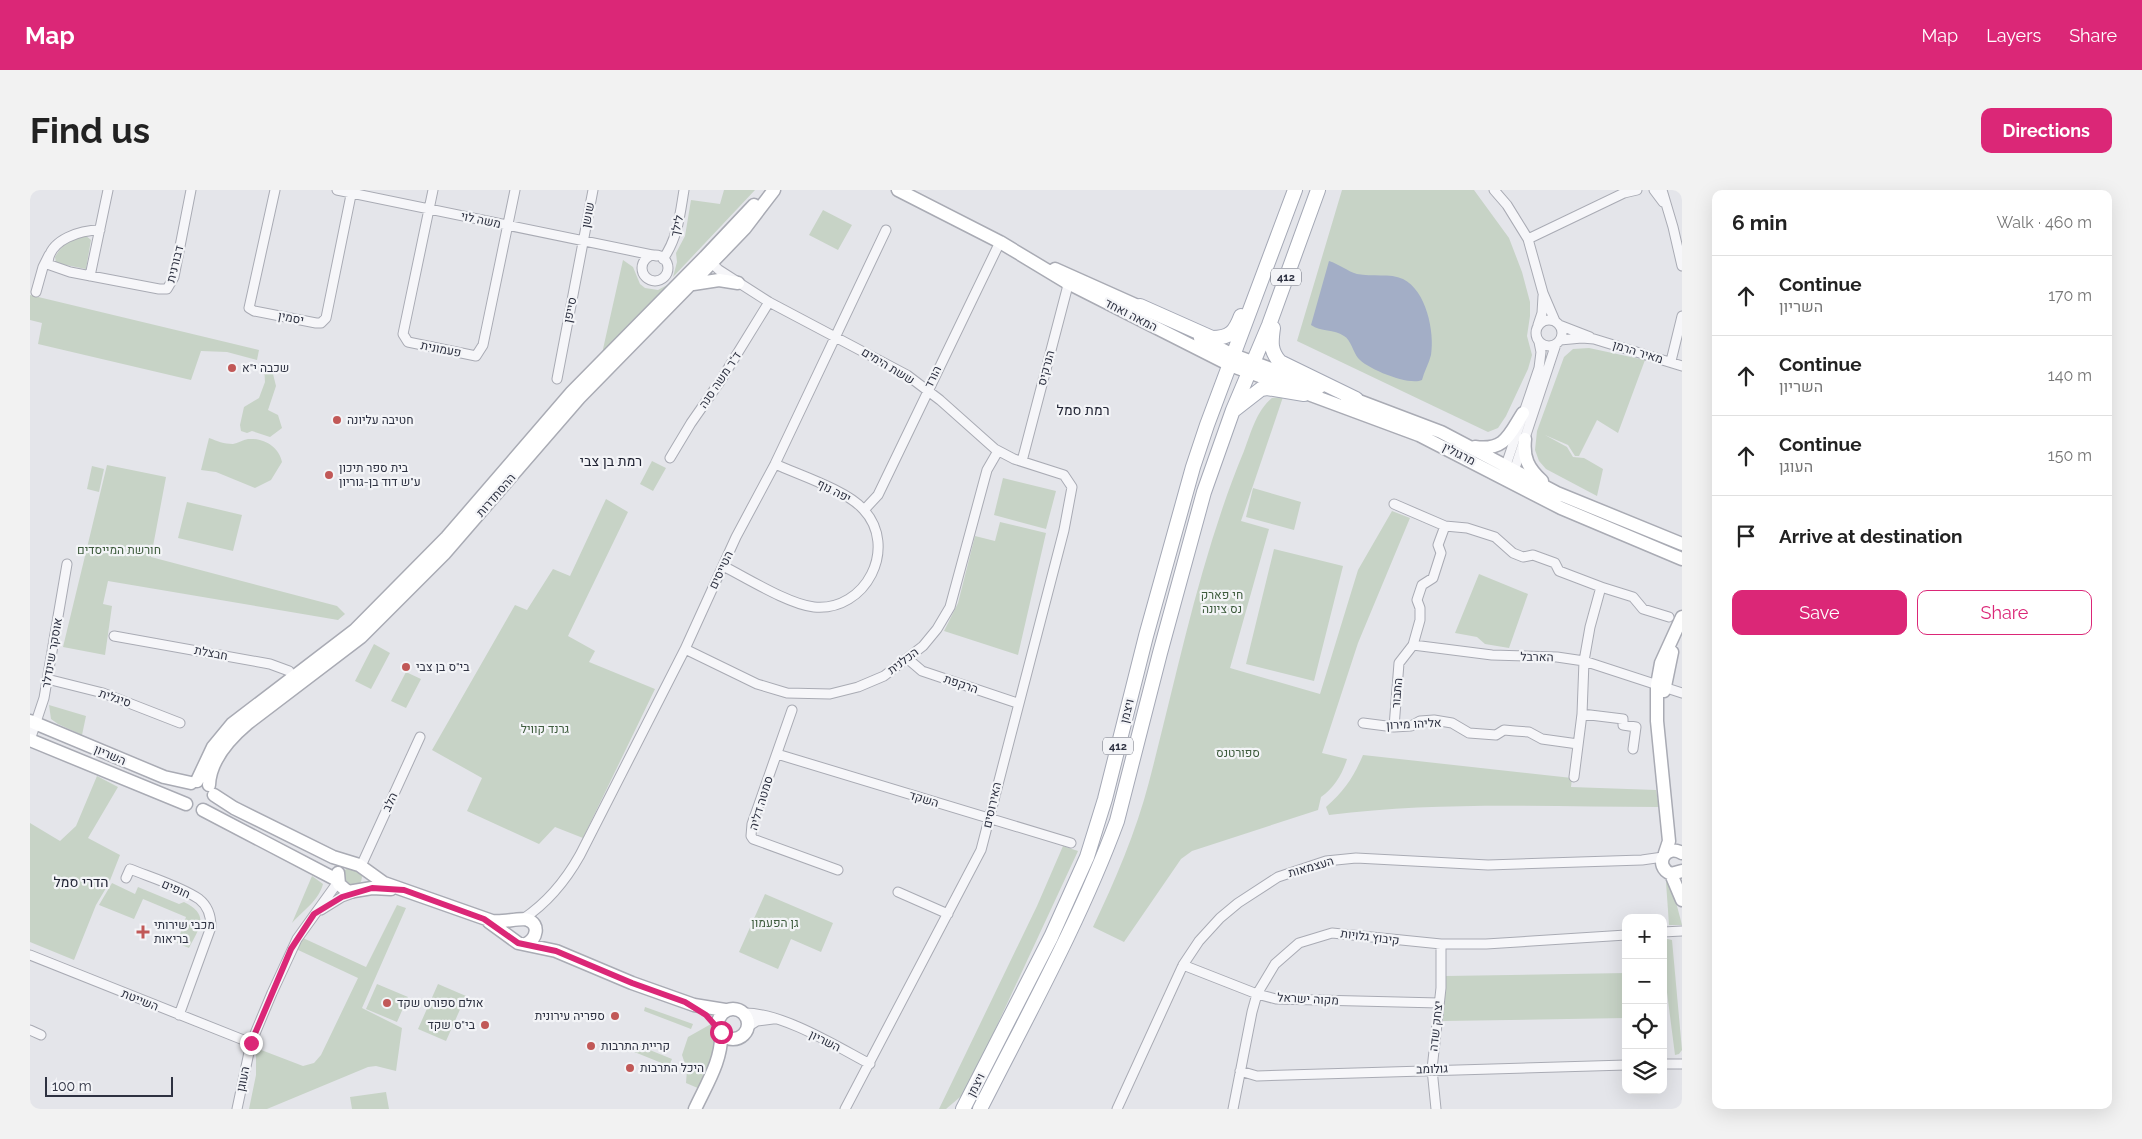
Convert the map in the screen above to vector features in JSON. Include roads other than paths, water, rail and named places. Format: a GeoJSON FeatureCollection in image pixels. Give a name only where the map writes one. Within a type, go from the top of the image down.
{"type":"FeatureCollection","features":[{"type":"Feature","properties":{"kind":"main road"},"geometry":{"type":"LineString","coordinates":[[1140,306],[1199,334],[1212,338],[1225,338],[1234,330],[1238,323],[1294,190]]}},
{"type":"Feature","properties":{"kind":"main road","name":"412"},"geometry":{"type":"LineString","coordinates":[[1232,360],[1294,190]]}},
{"type":"Feature","properties":{"kind":"main road","name":"412"},"geometry":{"type":"LineString","coordinates":[[1256,370],[1283,287],[1318,190]]}},
{"type":"Feature","properties":{"kind":"main road"},"geometry":{"type":"LineString","coordinates":[[1283,287],[1272,334],[1271,346],[1274,355],[1286,365],[1356,399]]}},
{"type":"Feature","properties":{"kind":"main road","name":"ויצמן"},"geometry":{"type":"LineString","coordinates":[[964,1109],[1051,937],[1086,857],[1105,799],[1146,636],[1193,467],[1232,360]]}},
{"type":"Feature","properties":{"kind":"main road","name":"ויצמן"},"geometry":{"type":"LineString","coordinates":[[980,1109],[1069,933],[1098,870],[1117,821],[1194,523],[1233,410],[1256,370]]}},
{"type":"Feature","properties":{"kind":"main road"},"geometry":{"type":"LineString","coordinates":[[1233,410],[1261,389],[1267,388],[1304,394]]}},
{"type":"Feature","properties":{"kind":"street"},"geometry":{"type":"LineString","coordinates":[[90,276],[108,190]]}},
{"type":"Feature","properties":{"kind":"street","name":"דבורנית"},"geometry":{"type":"LineString","coordinates":[[51,253],[48,262],[53,268],[168,289],[174,277],[191,190]]}},
{"type":"Feature","properties":{"kind":"street","name":"יסמין"},"geometry":{"type":"LineString","coordinates":[[275,190],[249,308],[254,311],[316,323],[321,323],[326,318],[352,192]]}},
{"type":"Feature","properties":{"kind":"street","name":"משה לוי"},"geometry":{"type":"LineString","coordinates":[[337,190],[660,257]]}},
{"type":"Feature","properties":{"kind":"street"},"geometry":{"type":"LineString","coordinates":[[429,209],[433,190]]}},
{"type":"Feature","properties":{"kind":"street"},"geometry":{"type":"LineString","coordinates":[[508,226],[515,190]]}},
{"type":"Feature","properties":{"kind":"street","name":"שושן"},"geometry":{"type":"LineString","coordinates":[[583,241],[593,190]]}},
{"type":"Feature","properties":{"kind":"street","name":"לילך"},"geometry":{"type":"LineString","coordinates":[[660,257],[671,247],[684,190]]}},
{"type":"Feature","properties":{"kind":"street","name":"ההסתדרות"},"geometry":{"type":"LineString","coordinates":[[298,681],[361,637],[444,554],[578,398],[690,285],[708,260],[766,190]]}},
{"type":"Feature","properties":{"kind":"street","name":"ההסתדרות"},"geometry":{"type":"LineString","coordinates":[[203,786],[215,762],[230,739],[354,630],[440,545],[572,392],[708,260],[745,228],[774,190]]}},
{"type":"Feature","properties":{"kind":"street","name":"המאה ואחד"},"geometry":{"type":"LineString","coordinates":[[898,190],[1068,279],[1232,360]]}},
{"type":"Feature","properties":{"kind":"street"},"geometry":{"type":"LineString","coordinates":[[1494,190],[1507,205],[1528,239],[1543,293],[1562,334],[1525,439],[1507,471]]}},
{"type":"Feature","properties":{"kind":"street"},"geometry":{"type":"LineString","coordinates":[[1528,239],[1625,191],[1637,190]]}},
{"type":"Feature","properties":{"kind":"street"},"geometry":{"type":"LineString","coordinates":[[1654,190],[1665,204]]}},
{"type":"Feature","properties":{"kind":"street"},"geometry":{"type":"LineString","coordinates":[[1662,190],[1682,266]]}},
{"type":"Feature","properties":{"kind":"street","name":"פעמונית"},"geometry":{"type":"LineString","coordinates":[[429,209],[403,334],[408,342],[476,356],[480,352],[508,226]]}},
{"type":"Feature","properties":{"kind":"street"},"geometry":{"type":"LineString","coordinates":[[36,292],[43,267],[57,246],[76,233],[100,230]]}},
{"type":"Feature","properties":{"kind":"street","name":"הטייסים"},"geometry":{"type":"LineString","coordinates":[[520,920],[544,903],[567,876],[580,855],[685,650],[723,566],[775,464],[886,230]]}},
{"type":"Feature","properties":{"kind":"street","name":"סייפן"},"geometry":{"type":"LineString","coordinates":[[557,379],[583,241]]}},
{"type":"Feature","properties":{"kind":"street","name":"הורד"},"geometry":{"type":"LineString","coordinates":[[864,510],[878,495],[1000,242]]}},
{"type":"Feature","properties":{"kind":"street"},"geometry":{"type":"LineString","coordinates":[[626,250],[640,263],[642,271],[647,279],[654,281],[664,278],[667,266],[660,257],[652,256],[645,260],[642,271]]}},
{"type":"Feature","properties":{"kind":"street","name":"ששת הימים"},"geometry":{"type":"LineString","coordinates":[[708,260],[738,283],[769,302],[897,369],[927,390],[998,451],[1060,473],[1067,478]]}},
{"type":"Feature","properties":{"kind":"street","name":"המאה ואחד"},"geometry":{"type":"LineString","coordinates":[[1068,279],[1140,306],[1232,360]]}},
{"type":"Feature","properties":{"kind":"street","name":"הנרקיס"},"geometry":{"type":"LineString","coordinates":[[1022,461],[1068,279]]}},
{"type":"Feature","properties":{"kind":"street"},"geometry":{"type":"LineString","coordinates":[[690,285],[713,280],[738,283]]}},
{"type":"Feature","properties":{"kind":"street"},"geometry":{"type":"LineString","coordinates":[[1507,471],[1540,361],[1539,342],[1536,336],[1542,313],[1543,293]]}},
{"type":"Feature","properties":{"kind":"street","name":"ד\"ר משה סנה"},"geometry":{"type":"LineString","coordinates":[[670,458],[769,302]]}},
{"type":"Feature","properties":{"kind":"street"},"geometry":{"type":"LineString","coordinates":[[1670,362],[1682,316]]}},
{"type":"Feature","properties":{"kind":"street"},"geometry":{"type":"LineString","coordinates":[[1538,325],[1546,319],[1557,323]]}},
{"type":"Feature","properties":{"kind":"street","name":"מאיר הרמן"},"geometry":{"type":"LineString","coordinates":[[1557,323],[1594,339],[1682,366]]}},
{"type":"Feature","properties":{"kind":"street","name":"מאיר הרמן"},"geometry":{"type":"LineString","coordinates":[[1558,342],[1582,338],[1594,339]]}},
{"type":"Feature","properties":{"kind":"street"},"geometry":{"type":"LineString","coordinates":[[1539,342],[1546,346],[1558,342]]}},
{"type":"Feature","properties":{"kind":"street","name":"מרגולין"},"geometry":{"type":"LineString","coordinates":[[1232,360],[1304,394],[1419,435],[1682,544]]}},
{"type":"Feature","properties":{"kind":"street","name":"מרגולין"},"geometry":{"type":"LineString","coordinates":[[1256,370],[1356,399],[1419,422],[1470,447],[1578,516],[1682,560]]}},
{"type":"Feature","properties":{"kind":"street"},"geometry":{"type":"LineString","coordinates":[[1470,447],[1486,449],[1498,446],[1507,438],[1523,414]]}},
{"type":"Feature","properties":{"kind":"street"},"geometry":{"type":"LineString","coordinates":[[1525,439],[1525,456],[1529,468],[1553,491]]}},
{"type":"Feature","properties":{"kind":"street","name":"הכלנית"},"geometry":{"type":"LineString","coordinates":[[685,650],[768,688],[802,695],[830,694],[858,687],[884,676],[908,659],[931,637],[950,607],[987,470],[993,456],[998,451]]}},
{"type":"Feature","properties":{"kind":"street","name":"יפה נוף"},"geometry":{"type":"LineString","coordinates":[[723,566],[805,605],[819,607],[842,602],[856,594],[866,583],[876,566],[879,541],[872,521],[858,503],[837,491],[775,464]]}},
{"type":"Feature","properties":{"kind":"street","name":"האירוסים"},"geometry":{"type":"LineString","coordinates":[[845,1109],[976,863],[989,820],[1017,703],[1064,530],[1072,487],[1067,478]]}},
{"type":"Feature","properties":{"kind":"street"},"geometry":{"type":"LineString","coordinates":[[1394,504],[1445,526],[1467,528],[1495,537],[1514,553],[1524,557],[1533,555],[1555,563],[1559,571],[1633,597],[1643,609],[1676,617],[1675,636],[1661,686],[1659,736],[1669,841],[1664,855],[1663,868],[1679,876],[1682,900]]}},
{"type":"Feature","properties":{"kind":"street","name":"התבור"},"geometry":{"type":"LineString","coordinates":[[1394,727],[1399,663],[1413,645],[1420,620],[1420,608],[1417,600],[1422,585],[1433,578],[1441,553],[1438,545],[1445,526]]}},
{"type":"Feature","properties":{"kind":"street","name":"אוסקר שינדלר"},"geometry":{"type":"LineString","coordinates":[[30,740],[47,679],[67,564]]}},
{"type":"Feature","properties":{"kind":"street"},"geometry":{"type":"LineString","coordinates":[[1574,777],[1582,714],[1584,661],[1590,627],[1601,587]]}},
{"type":"Feature","properties":{"kind":"street","name":"חבצלת"},"geometry":{"type":"LineString","coordinates":[[114,636],[270,664],[289,671],[298,681]]}},
{"type":"Feature","properties":{"kind":"street","name":"הארבל"},"geometry":{"type":"LineString","coordinates":[[1413,645],[1492,655],[1557,657],[1584,661],[1682,693]]}},
{"type":"Feature","properties":{"kind":"street","name":"הרקפת"},"geometry":{"type":"LineString","coordinates":[[908,659],[922,670],[1017,703]]}},
{"type":"Feature","properties":{"kind":"street","name":"סיגלית"},"geometry":{"type":"LineString","coordinates":[[47,679],[103,693],[180,723]]}},
{"type":"Feature","properties":{"kind":"street","name":"סמטה דליה"},"geometry":{"type":"LineString","coordinates":[[792,710],[752,824],[751,836],[753,839],[838,870]]}},
{"type":"Feature","properties":{"kind":"street"},"geometry":{"type":"LineString","coordinates":[[1582,714],[1623,719],[1623,725],[1636,727],[1634,749]]}},
{"type":"Feature","properties":{"kind":"street","name":"אליהו מירון"},"geometry":{"type":"LineString","coordinates":[[1363,724],[1394,727],[1411,726],[1420,721],[1434,720],[1452,723],[1469,733],[1496,735],[1504,730],[1515,730],[1529,732],[1542,739],[1578,744]]}},
{"type":"Feature","properties":{"kind":"street","name":"השריון"},"geometry":{"type":"LineString","coordinates":[[34,723],[164,777],[203,786],[234,808],[333,857],[359,866],[384,883],[484,919],[500,922],[520,920]]}},
{"type":"Feature","properties":{"kind":"street","name":"הלב"},"geometry":{"type":"LineString","coordinates":[[359,866],[420,737]]}},
{"type":"Feature","properties":{"kind":"street","name":"השריון"},"geometry":{"type":"LineString","coordinates":[[30,740],[186,804]]}},
{"type":"Feature","properties":{"kind":"street","name":"השקד"},"geometry":{"type":"LineString","coordinates":[[777,754],[989,820],[1071,843]]}},
{"type":"Feature","properties":{"kind":"street"},"geometry":{"type":"LineString","coordinates":[[203,810],[211,805],[203,786],[186,787],[184,794],[186,804],[194,810],[203,810],[338,881],[344,890],[357,892],[366,882],[359,866],[341,868],[338,881]]}},
{"type":"Feature","properties":{"kind":"street"},"geometry":{"type":"LineString","coordinates":[[1666,819],[1673,840],[1681,853]]}},
{"type":"Feature","properties":{"kind":"street"},"geometry":{"type":"LineString","coordinates":[[1664,855],[1672,850],[1681,853]]}},
{"type":"Feature","properties":{"kind":"street","name":"העצמאות"},"geometry":{"type":"LineString","coordinates":[[1117,1109],[1183,964],[1199,941],[1220,918],[1238,903],[1278,877],[1326,861],[1381,858],[1488,865],[1642,860],[1664,855]]}},
{"type":"Feature","properties":{"kind":"street","name":"חופים"},"geometry":{"type":"LineString","coordinates":[[126,878],[130,869],[177,889],[199,900],[210,915],[211,927],[179,1015]]}},
{"type":"Feature","properties":{"kind":"street","name":"העוגן"},"geometry":{"type":"LineString","coordinates":[[237,1109],[251,1043],[291,949],[338,881]]}},
{"type":"Feature","properties":{"kind":"street","name":"השריון"},"geometry":{"type":"LineString","coordinates":[[357,892],[372,888],[404,890]]}},
{"type":"Feature","properties":{"kind":"street","name":"העוגן"},"geometry":{"type":"LineString","coordinates":[[314,914],[342,897],[357,892]]}},
{"type":"Feature","properties":{"kind":"street"},"geometry":{"type":"LineString","coordinates":[[898,892],[948,914]]}},
{"type":"Feature","properties":{"kind":"street","name":"הטייסים"},"geometry":{"type":"LineString","coordinates":[[536,930],[544,903]]}},
{"type":"Feature","properties":{"kind":"street","name":"השריון"},"geometry":{"type":"LineString","coordinates":[[484,919],[512,937]]}},
{"type":"Feature","properties":{"kind":"street"},"geometry":{"type":"LineString","coordinates":[[556,951],[538,938],[531,922],[520,920],[511,928],[512,937],[518,943],[556,951],[632,983],[685,1002],[709,1009],[725,1010],[737,1008],[745,1013],[749,1026]]}},
{"type":"Feature","properties":{"kind":"street"},"geometry":{"type":"LineString","coordinates":[[526,944],[533,940],[536,930]]}},
{"type":"Feature","properties":{"kind":"street"},"geometry":{"type":"LineString","coordinates":[[1667,932],[1682,931]]}},
{"type":"Feature","properties":{"kind":"street","name":"קיבוץ גלויות"},"geometry":{"type":"LineString","coordinates":[[1233,1109],[1252,1012],[1258,994],[1275,964],[1300,943],[1317,936],[1332,933],[1441,944],[1486,944],[1622,935]]}},
{"type":"Feature","properties":{"kind":"street","name":"יצחק שדה"},"geometry":{"type":"LineString","coordinates":[[1436,1109],[1432,1069],[1439,1003],[1441,944]]}},
{"type":"Feature","properties":{"kind":"street","name":"השייטת"},"geometry":{"type":"LineString","coordinates":[[30,955],[251,1043]]}},
{"type":"Feature","properties":{"kind":"street","name":"מקוה ישראל"},"geometry":{"type":"LineString","coordinates":[[1183,964],[1258,994],[1276,999],[1295,1001],[1439,1003]]}},
{"type":"Feature","properties":{"kind":"street"},"geometry":{"type":"LineString","coordinates":[[685,1002],[706,1015],[727,1038],[735,1039]]}},
{"type":"Feature","properties":{"kind":"street"},"geometry":{"type":"LineString","coordinates":[[695,1109],[718,1058],[721,1047],[720,1016],[725,1010]]}},
{"type":"Feature","properties":{"kind":"street","name":"השריון"},"geometry":{"type":"LineString","coordinates":[[745,1013],[761,1014],[780,1020],[870,1064]]}},
{"type":"Feature","properties":{"kind":"street"},"geometry":{"type":"LineString","coordinates":[[718,1058],[735,1039],[743,1036],[749,1026],[764,1019],[780,1020]]}},
{"type":"Feature","properties":{"kind":"street"},"geometry":{"type":"LineString","coordinates":[[30,1030],[41,1034]]}},
{"type":"Feature","properties":{"kind":"street"},"geometry":{"type":"LineString","coordinates":[[1667,1064],[1682,1064]]}},
{"type":"Feature","properties":{"kind":"street","name":"גולומב"},"geometry":{"type":"LineString","coordinates":[[1240,1071],[1257,1076],[1432,1069],[1622,1065]]}},
{"type":"Feature","properties":{"kind":"water"},"geometry":{"type":"Polygon","coordinates":[[[1329,261],[1357,274],[1398,277],[1411,284],[1418,292],[1427,312],[1432,335],[1431,355],[1422,380],[1408,381],[1398,379],[1370,367],[1358,358],[1344,336],[1311,325],[1329,261]]]}},
{"type":"Feature","properties":{"kind":"place","name":"שכבה י\"א"},"geometry":{"type":"Point","coordinates":[232,368]}},
{"type":"Feature","properties":{"kind":"place","name":"חטיבה עליונה"},"geometry":{"type":"Point","coordinates":[337,420]}},
{"type":"Feature","properties":{"kind":"place","name":"בית ספר תיכון ע\"ש דוד בן-גוריון"},"geometry":{"type":"Point","coordinates":[329,475]}},
{"type":"Feature","properties":{"kind":"place","name":"בי\"ס בן צבי"},"geometry":{"type":"Point","coordinates":[406,667]}},
{"type":"Feature","properties":{"kind":"place","name":"מכבי שירותי בריאות"},"geometry":{"type":"Point","coordinates":[143,932]}},
{"type":"Feature","properties":{"kind":"place","name":"אולם ספורט שקד"},"geometry":{"type":"Point","coordinates":[387,1003]}},
{"type":"Feature","properties":{"kind":"place","name":"ספריה עירונית"},"geometry":{"type":"Point","coordinates":[615,1016]}},
{"type":"Feature","properties":{"kind":"place","name":"בי\"ס שקד"},"geometry":{"type":"Point","coordinates":[485,1025]}},
{"type":"Feature","properties":{"kind":"place","name":"קריית התרבות"},"geometry":{"type":"Point","coordinates":[591,1046]}},
{"type":"Feature","properties":{"kind":"place","name":"היכל התרבות"},"geometry":{"type":"Point","coordinates":[630,1068]}},
{"type":"Feature","properties":{"kind":"district","name":"רמת סמל"},"geometry":{"type":"Point","coordinates":[1083,410]}},
{"type":"Feature","properties":{"kind":"district","name":"רמת בן צבי"},"geometry":{"type":"Point","coordinates":[611,461]}},
{"type":"Feature","properties":{"kind":"district","name":"הדרי סמל"},"geometry":{"type":"Point","coordinates":[81,882]}},
{"type":"Feature","properties":{"kind":"park label","name":"חורשת המייסדים"},"geometry":{"type":"Point","coordinates":[119,550]}},
{"type":"Feature","properties":{"kind":"park label","name":"חי פארק נס ציונה"},"geometry":{"type":"Point","coordinates":[1222,602]}},
{"type":"Feature","properties":{"kind":"park label","name":"גרנד קוויל"},"geometry":{"type":"Point","coordinates":[545,729]}},
{"type":"Feature","properties":{"kind":"park label","name":"ספורטנס"},"geometry":{"type":"Point","coordinates":[1238,753]}},
{"type":"Feature","properties":{"kind":"park label","name":"גן הפעמון"},"geometry":{"type":"Point","coordinates":[775,923]}}]}
